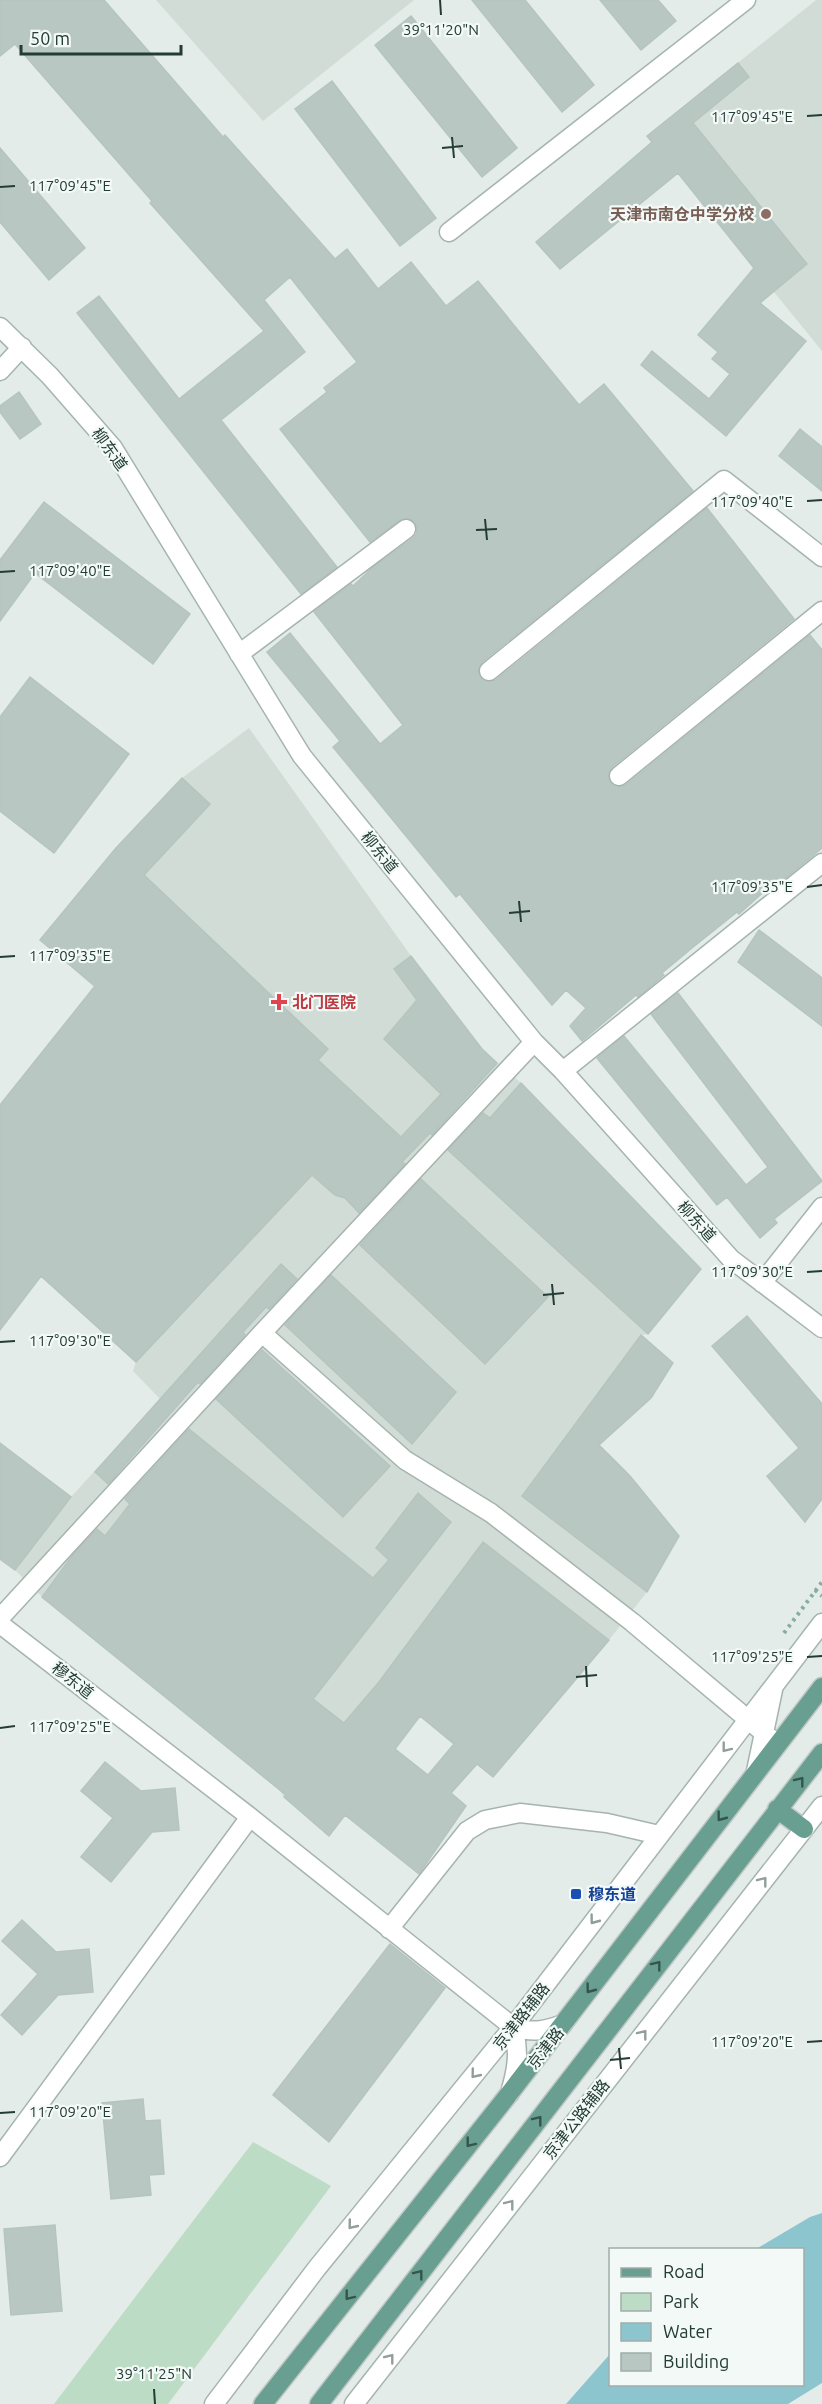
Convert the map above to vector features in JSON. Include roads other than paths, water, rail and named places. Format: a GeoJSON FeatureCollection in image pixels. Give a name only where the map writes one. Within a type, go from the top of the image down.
{"type":"FeatureCollection","features":[{"type":"Feature","properties":{"kind":"main road","name":"京津路"},"geometry":{"type":"LineString","coordinates":[[263,2404],[563,2024],[756,1771],[771,1739],[822,1687]]}},
{"type":"Feature","properties":{"kind":"main road"},"geometry":{"type":"LineString","coordinates":[[319,2404],[822,1753]]}},
{"type":"Feature","properties":{"kind":"main road"},"geometry":{"type":"LineString","coordinates":[[777,1809],[804,1829]]}},
{"type":"Feature","properties":{"kind":"street"},"geometry":{"type":"LineString","coordinates":[[450,232],[746,0]]}},
{"type":"Feature","properties":{"kind":"street","name":"柳东道"},"geometry":{"type":"LineString","coordinates":[[0,327],[50,376],[113,448],[303,756],[534,1042],[563,1071],[731,1259],[822,1328]]}},
{"type":"Feature","properties":{"kind":"street"},"geometry":{"type":"LineString","coordinates":[[0,371],[22,347]]}},
{"type":"Feature","properties":{"kind":"street"},"geometry":{"type":"LineString","coordinates":[[489,671],[724,480],[822,557]]}},
{"type":"Feature","properties":{"kind":"street"},"geometry":{"type":"LineString","coordinates":[[239,654],[406,529]]}},
{"type":"Feature","properties":{"kind":"street"},"geometry":{"type":"LineString","coordinates":[[619,776],[822,611]]}},
{"type":"Feature","properties":{"kind":"street"},"geometry":{"type":"LineString","coordinates":[[563,1071],[822,863]]}},
{"type":"Feature","properties":{"kind":"street"},"geometry":{"type":"LineString","coordinates":[[0,1618],[534,1042]]}},
{"type":"Feature","properties":{"kind":"street"},"geometry":{"type":"LineString","coordinates":[[762,1282],[822,1207]]}},
{"type":"Feature","properties":{"kind":"street"},"geometry":{"type":"LineString","coordinates":[[262,1333],[405,1460],[491,1513],[632,1622],[771,1739]]}},
{"type":"Feature","properties":{"kind":"street","name":"京津路辅路"},"geometry":{"type":"LineString","coordinates":[[214,2404],[317,2268],[513,2027],[822,1623]]}},
{"type":"Feature","properties":{"kind":"street","name":"穆东道"},"geometry":{"type":"LineString","coordinates":[[0,1624],[250,1817],[513,2027]]}},
{"type":"Feature","properties":{"kind":"street"},"geometry":{"type":"LineString","coordinates":[[771,1739],[774,1685]]}},
{"type":"Feature","properties":{"kind":"street","name":"京津公路辅路"},"geometry":{"type":"LineString","coordinates":[[354,2404],[822,1806]]}},
{"type":"Feature","properties":{"kind":"street"},"geometry":{"type":"LineString","coordinates":[[389,1929],[467,1831],[485,1820],[520,1813],[606,1823],[658,1835]]}},
{"type":"Feature","properties":{"kind":"street"},"geometry":{"type":"LineString","coordinates":[[0,2157],[250,1817]]}},
{"type":"Feature","properties":{"kind":"street"},"geometry":{"type":"LineString","coordinates":[[513,2027],[528,2032],[542,2031],[563,2024]]}},
{"type":"Feature","properties":{"kind":"street"},"geometry":{"type":"LineString","coordinates":[[509,2094],[519,2060],[518,2044],[513,2027]]}},
{"type":"Feature","properties":{"kind":"water"},"geometry":{"type":"Polygon","coordinates":[[[822,2213],[822,2383],[788,2404],[566,2404],[609,2355],[609,2386],[804,2386],[804,2248],[758,2248],[810,2217],[822,2213]]]}},
{"type":"Feature","properties":{"kind":"place","name":"天津市南仓中学分校"},"geometry":{"type":"Point","coordinates":[766,214]}},
{"type":"Feature","properties":{"kind":"place","name":"北门医院"},"geometry":{"type":"Point","coordinates":[279,1002]}},
{"type":"Feature","properties":{"kind":"place","name":"穆东道"},"geometry":{"type":"Point","coordinates":[576,1894]}}]}
